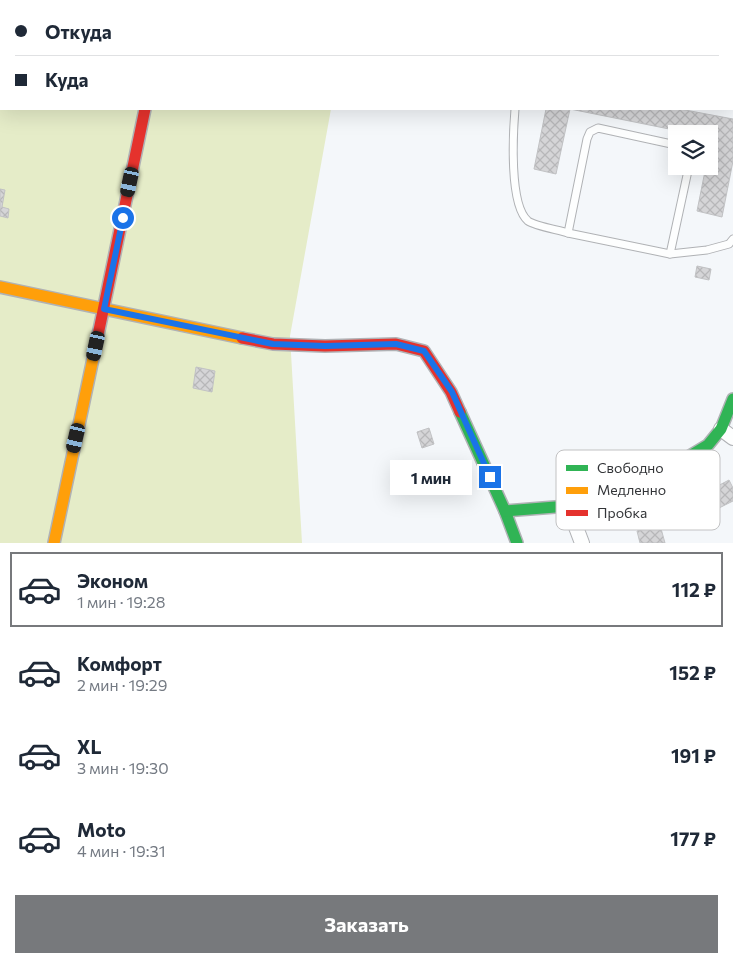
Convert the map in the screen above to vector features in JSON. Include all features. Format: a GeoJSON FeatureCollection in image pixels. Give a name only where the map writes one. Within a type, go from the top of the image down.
{"type":"FeatureCollection","features":[{"type":"Feature","properties":{"kind":"street"},"geometry":{"type":"LineString","coordinates":[[54,543],[145,110]]}},
{"type":"Feature","properties":{"kind":"street"},"geometry":{"type":"LineString","coordinates":[[0,287],[273,344],[325,346],[396,344],[424,351],[452,392],[505,511],[517,543]]}},
{"type":"Feature","properties":{"kind":"street"},"geometry":{"type":"LineString","coordinates":[[700,450],[708,445],[721,429],[733,399]]}},
{"type":"Feature","properties":{"kind":"street"},"geometry":{"type":"LineString","coordinates":[[721,429],[733,438]]}},
{"type":"Feature","properties":{"kind":"street"},"geometry":{"type":"LineString","coordinates":[[505,511],[556,507]]}},
{"type":"Feature","properties":{"kind":"street"},"geometry":{"type":"LineString","coordinates":[[577,530],[582,543]]}},
{"type":"Feature","properties":{"kind":"lane"},"geometry":{"type":"LineString","coordinates":[[515,110],[513,157],[518,201],[523,216],[530,223],[568,233],[670,254],[706,250],[729,244],[733,239]]}},
{"type":"Feature","properties":{"kind":"lane"},"geometry":{"type":"LineString","coordinates":[[568,233],[590,132],[598,128],[668,143]]}},
{"type":"Feature","properties":{"kind":"lane"},"geometry":{"type":"LineString","coordinates":[[670,254],[687,175]]}},
{"type":"Feature","properties":{"kind":"green space"},"geometry":{"type":"Polygon","coordinates":[[[0,110],[331,110],[290,336],[302,543],[0,543],[0,110]]]}},
{"type":"Feature","properties":{"kind":"building"},"geometry":{"type":"Polygon","coordinates":[[[546,110],[570,110],[556,174],[534,169],[546,110]]]}},
{"type":"Feature","properties":{"kind":"building"},"geometry":{"type":"Polygon","coordinates":[[[575,110],[685,110],[733,119],[733,161],[722,217],[697,211],[704,175],[718,175],[718,125],[668,125],[668,129],[575,110]]]}},
{"type":"Feature","properties":{"kind":"building"},"geometry":{"type":"Polygon","coordinates":[[[0,189],[5,190],[2,207],[9,209],[8,218],[0,216],[0,189]]]}},
{"type":"Feature","properties":{"kind":"building"},"geometry":{"type":"Polygon","coordinates":[[[697,266],[711,269],[709,280],[695,277],[697,266]]]}},
{"type":"Feature","properties":{"kind":"building"},"geometry":{"type":"Polygon","coordinates":[[[196,367],[215,371],[212,392],[193,388],[196,367]]]}},
{"type":"Feature","properties":{"kind":"building"},"geometry":{"type":"Polygon","coordinates":[[[429,428],[434,444],[422,448],[417,432],[429,428]]]}},
{"type":"Feature","properties":{"kind":"building"},"geometry":{"type":"Polygon","coordinates":[[[729,480],[733,488],[733,501],[720,508],[720,485],[729,480]]]}},
{"type":"Feature","properties":{"kind":"building"},"geometry":{"type":"Polygon","coordinates":[[[661,530],[665,543],[640,543],[637,531],[661,530]]]}},
{"type":"Feature","properties":{"kind":"traffic: fast"},"geometry":{"type":"LineString","coordinates":[[700,450],[708,445],[721,429],[733,399]]}},
{"type":"Feature","properties":{"kind":"traffic: fast"},"geometry":{"type":"LineString","coordinates":[[460,412],[505,511],[517,543]]}},
{"type":"Feature","properties":{"kind":"traffic: fast"},"geometry":{"type":"LineString","coordinates":[[505,511],[556,507]]}},
{"type":"Feature","properties":{"kind":"traffic: slow"},"geometry":{"type":"LineString","coordinates":[[0,287],[242,338]]}},
{"type":"Feature","properties":{"kind":"traffic: slow"},"geometry":{"type":"LineString","coordinates":[[54,543],[98,335]]}},
{"type":"Feature","properties":{"kind":"traffic: jam"},"geometry":{"type":"LineString","coordinates":[[98,335],[145,110]]}},
{"type":"Feature","properties":{"kind":"traffic: jam"},"geometry":{"type":"LineString","coordinates":[[242,338],[273,344],[325,346],[396,344],[424,351],[451,392],[460,412]]}},
{"type":"Feature","properties":{"kind":"route"},"geometry":{"type":"LineString","coordinates":[[123,218],[104,309],[273,344],[325,346],[396,344],[424,351],[452,392],[490,477]]}}]}
